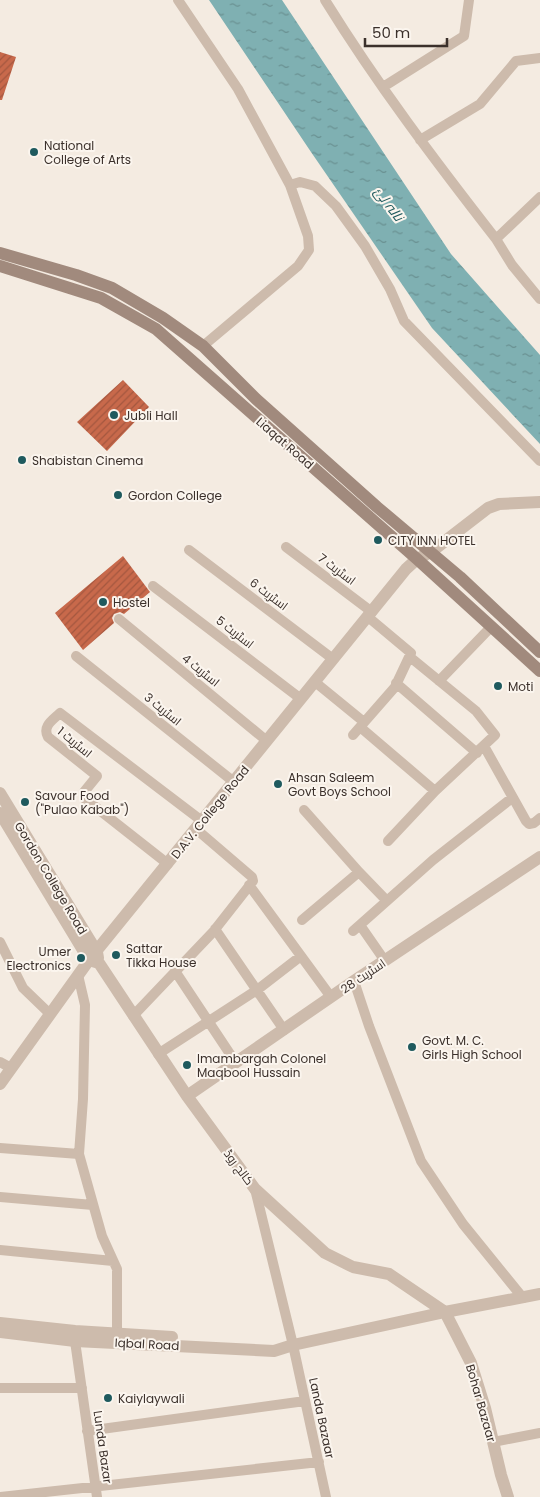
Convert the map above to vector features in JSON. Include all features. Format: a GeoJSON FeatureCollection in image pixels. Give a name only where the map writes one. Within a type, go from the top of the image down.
{"type":"FeatureCollection","features":[{"type":"Feature","properties":{"kind":"main road","name":"Liaqat Road"},"geometry":{"type":"LineString","coordinates":[[0,253],[76,275],[112,288],[163,318],[203,346],[256,399],[377,507],[431,552],[540,652]]}},
{"type":"Feature","properties":{"kind":"main road","name":"Liaqat Road"},"geometry":{"type":"LineString","coordinates":[[0,266],[101,298],[156,329],[417,559],[540,672]]}},
{"type":"Feature","properties":{"kind":"street"},"geometry":{"type":"LineString","coordinates":[[178,0],[238,89],[290,185],[308,236],[309,250],[298,266],[203,346]]}},
{"type":"Feature","properties":{"kind":"street"},"geometry":{"type":"LineString","coordinates":[[326,0],[342,28],[420,140],[496,239],[512,265],[539,295]]}},
{"type":"Feature","properties":{"kind":"street"},"geometry":{"type":"LineString","coordinates":[[383,87],[464,36],[469,0]]}},
{"type":"Feature","properties":{"kind":"street"},"geometry":{"type":"LineString","coordinates":[[420,140],[480,104],[516,61],[540,58]]}},
{"type":"Feature","properties":{"kind":"street"},"geometry":{"type":"LineString","coordinates":[[290,185],[300,182],[315,186],[336,206],[365,246],[390,289],[404,321],[540,461]]}},
{"type":"Feature","properties":{"kind":"street"},"geometry":{"type":"LineString","coordinates":[[496,239],[540,197]]}},
{"type":"Feature","properties":{"kind":"street","name":"D.A.V. College Road"},"geometry":{"type":"LineString","coordinates":[[0,1084],[5,1065],[50,1014],[78,975],[95,959],[199,825],[406,569],[488,508],[499,504],[540,502]]}},
{"type":"Feature","properties":{"kind":"street","name":"اسٹریٹ 7"},"geometry":{"type":"LineString","coordinates":[[286,547],[370,614],[411,653],[410,657],[476,711],[496,735],[481,749]]}},
{"type":"Feature","properties":{"kind":"street","name":"اسٹریٹ 6"},"geometry":{"type":"LineString","coordinates":[[189,550],[334,659]]}},
{"type":"Feature","properties":{"kind":"street","name":"اسٹریٹ 5"},"geometry":{"type":"LineString","coordinates":[[153,586],[301,699]]}},
{"type":"Feature","properties":{"kind":"street","name":"اسٹریٹ 4"},"geometry":{"type":"LineString","coordinates":[[119,619],[267,741]]}},
{"type":"Feature","properties":{"kind":"street"},"geometry":{"type":"LineString","coordinates":[[439,681],[491,627]]}},
{"type":"Feature","properties":{"kind":"street","name":"اسٹریٹ 3"},"geometry":{"type":"LineString","coordinates":[[76,656],[234,782]]}},
{"type":"Feature","properties":{"kind":"street"},"geometry":{"type":"LineString","coordinates":[[353,735],[396,683],[410,657]]}},
{"type":"Feature","properties":{"kind":"street"},"geometry":{"type":"LineString","coordinates":[[315,682],[435,791]]}},
{"type":"Feature","properties":{"kind":"street"},"geometry":{"type":"LineString","coordinates":[[396,683],[481,749],[529,824],[534,823],[540,818]]}},
{"type":"Feature","properties":{"kind":"street","name":"اسٹریٹ 1"},"geometry":{"type":"LineString","coordinates":[[168,864],[84,798],[84,792],[97,776],[48,737],[45,732],[46,727],[60,713],[199,825]]}},
{"type":"Feature","properties":{"kind":"street"},"geometry":{"type":"LineString","coordinates":[[388,841],[435,791],[481,749]]}},
{"type":"Feature","properties":{"kind":"street","name":"Gordon College Road"},"geometry":{"type":"LineString","coordinates":[[0,793],[95,959]]}},
{"type":"Feature","properties":{"kind":"street"},"geometry":{"type":"LineString","coordinates":[[385,961],[357,928],[433,860],[512,798]]}},
{"type":"Feature","properties":{"kind":"street"},"geometry":{"type":"LineString","coordinates":[[304,810],[387,901]]}},
{"type":"Feature","properties":{"kind":"street","name":"Gordon College Road"},"geometry":{"type":"LineString","coordinates":[[0,813],[95,959]]}},
{"type":"Feature","properties":{"kind":"street"},"geometry":{"type":"LineString","coordinates":[[133,1016],[215,929],[253,881],[252,877],[199,825]]}},
{"type":"Feature","properties":{"kind":"street","name":"اسٹریٹ 28"},"geometry":{"type":"LineString","coordinates":[[187,1096],[354,981],[540,857]]}},
{"type":"Feature","properties":{"kind":"street"},"geometry":{"type":"LineString","coordinates":[[302,920],[359,872]]}},
{"type":"Feature","properties":{"kind":"street"},"geometry":{"type":"LineString","coordinates":[[249,886],[331,997]]}},
{"type":"Feature","properties":{"kind":"street"},"geometry":{"type":"LineString","coordinates":[[215,929],[284,1030]]}},
{"type":"Feature","properties":{"kind":"street"},"geometry":{"type":"LineString","coordinates":[[0,942],[23,988],[50,1014]]}},
{"type":"Feature","properties":{"kind":"street"},"geometry":{"type":"LineString","coordinates":[[158,1054],[257,990],[301,956]]}},
{"type":"Feature","properties":{"kind":"street","name":"کالج روڈ"},"geometry":{"type":"LineString","coordinates":[[95,959],[187,1096],[255,1189],[325,1253],[353,1267],[389,1274],[445,1312]]}},
{"type":"Feature","properties":{"kind":"street"},"geometry":{"type":"LineString","coordinates":[[175,971],[236,1063]]}},
{"type":"Feature","properties":{"kind":"street"},"geometry":{"type":"LineString","coordinates":[[78,975],[85,1005],[83,1099],[79,1154],[102,1236],[118,1269],[117,1338]]}},
{"type":"Feature","properties":{"kind":"street"},"geometry":{"type":"LineString","coordinates":[[354,981],[369,1026],[421,1161],[463,1224],[523,1298]]}},
{"type":"Feature","properties":{"kind":"street"},"geometry":{"type":"LineString","coordinates":[[0,1148],[79,1154]]}},
{"type":"Feature","properties":{"kind":"street","name":"Landa Bazaar"},"geometry":{"type":"LineString","coordinates":[[255,1189],[293,1345],[326,1497]]}},
{"type":"Feature","properties":{"kind":"street"},"geometry":{"type":"LineString","coordinates":[[0,1197],[93,1205]]}},
{"type":"Feature","properties":{"kind":"street"},"geometry":{"type":"LineString","coordinates":[[0,1250],[113,1261]]}},
{"type":"Feature","properties":{"kind":"street","name":"Iqbal Road"},"geometry":{"type":"LineString","coordinates":[[0,1322],[117,1338],[293,1345],[445,1312],[540,1294]]}},
{"type":"Feature","properties":{"kind":"street","name":"Bohar Bazaar"},"geometry":{"type":"LineString","coordinates":[[445,1312],[470,1362],[485,1408],[508,1497]]}},
{"type":"Feature","properties":{"kind":"street","name":"Iqbal Road"},"geometry":{"type":"LineString","coordinates":[[0,1332],[75,1341],[117,1338]]}},
{"type":"Feature","properties":{"kind":"street","name":"Lunda Bazar"},"geometry":{"type":"LineString","coordinates":[[75,1341],[97,1497]]}},
{"type":"Feature","properties":{"kind":"street"},"geometry":{"type":"LineString","coordinates":[[0,1388],[82,1388]]}},
{"type":"Feature","properties":{"kind":"street"},"geometry":{"type":"LineString","coordinates":[[87,1431],[305,1401]]}},
{"type":"Feature","properties":{"kind":"street"},"geometry":{"type":"LineString","coordinates":[[493,1442],[540,1433]]}},
{"type":"Feature","properties":{"kind":"street"},"geometry":{"type":"LineString","coordinates":[[0,1497],[319,1462]]}},
{"type":"Feature","properties":{"kind":"water","name":"نالہ لئ"},"geometry":{"type":"Polygon","coordinates":[[[209,0],[282,0],[451,254],[540,355],[540,444],[432,328],[209,0]]]}},
{"type":"Feature","properties":{"kind":"building"},"geometry":{"type":"Polygon","coordinates":[[[0,52],[16,57],[2,100],[0,100],[0,52]]]}},
{"type":"Feature","properties":{"kind":"building","name":"Jubli Hall"},"geometry":{"type":"Polygon","coordinates":[[[123,380],[149,407],[107,451],[77,422],[123,380]]]}},
{"type":"Feature","properties":{"kind":"building","name":"Hostel"},"geometry":{"type":"Polygon","coordinates":[[[123,556],[150,592],[124,614],[120,612],[114,614],[112,618],[114,623],[83,650],[55,613],[123,556]]]}},
{"type":"Feature","properties":{"kind":"place","name":"National College of Arts"},"geometry":{"type":"Point","coordinates":[34,152]}},
{"type":"Feature","properties":{"kind":"place","name":"Jubli Hall"},"geometry":{"type":"Point","coordinates":[114,415]}},
{"type":"Feature","properties":{"kind":"place","name":"Shabistan Cinema"},"geometry":{"type":"Point","coordinates":[22,460]}},
{"type":"Feature","properties":{"kind":"place","name":"Gordon College"},"geometry":{"type":"Point","coordinates":[118,495]}},
{"type":"Feature","properties":{"kind":"place","name":"CITY INN HOTEL"},"geometry":{"type":"Point","coordinates":[378,540]}},
{"type":"Feature","properties":{"kind":"place","name":"Hostel"},"geometry":{"type":"Point","coordinates":[103,602]}},
{"type":"Feature","properties":{"kind":"place","name":"Moti"},"geometry":{"type":"Point","coordinates":[498,686]}},
{"type":"Feature","properties":{"kind":"place","name":"Ahsan Saleem Govt Boys School"},"geometry":{"type":"Point","coordinates":[278,784]}},
{"type":"Feature","properties":{"kind":"place","name":"Savour Food (\"Pulao Kabab\")"},"geometry":{"type":"Point","coordinates":[25,802]}},
{"type":"Feature","properties":{"kind":"place","name":"Sattar Tikka House"},"geometry":{"type":"Point","coordinates":[116,955]}},
{"type":"Feature","properties":{"kind":"place","name":"Umer Electronics"},"geometry":{"type":"Point","coordinates":[81,958]}},
{"type":"Feature","properties":{"kind":"place","name":"Govt. M. C. Girls High School"},"geometry":{"type":"Point","coordinates":[412,1047]}},
{"type":"Feature","properties":{"kind":"place","name":"Imambargah Colonel Maqbool Hussain"},"geometry":{"type":"Point","coordinates":[187,1065]}},
{"type":"Feature","properties":{"kind":"place","name":"Kaiylaywali"},"geometry":{"type":"Point","coordinates":[108,1398]}}]}
